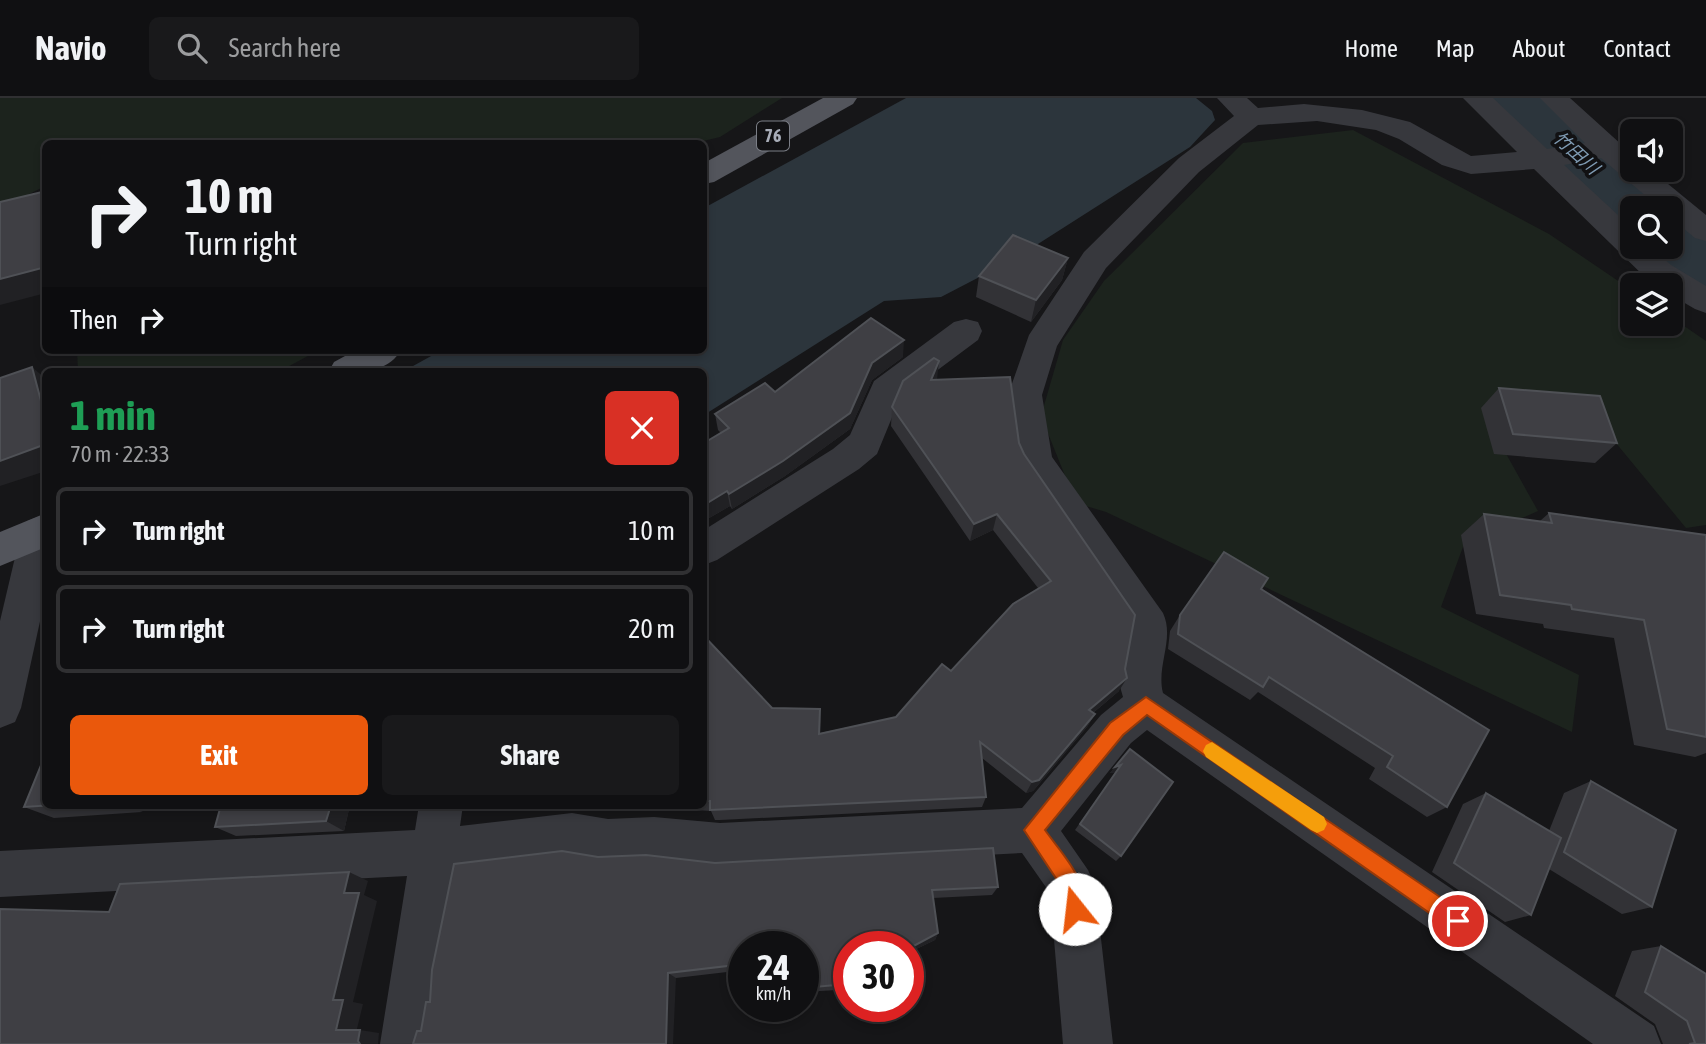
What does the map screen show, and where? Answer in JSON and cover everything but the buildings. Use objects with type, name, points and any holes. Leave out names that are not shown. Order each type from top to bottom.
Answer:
[{"type":"main road","name":"76","points":[[707,173],[843,98]]},
{"type":"main road","points":[[351,368],[377,354]]},
{"type":"main road","points":[[0,550],[42,530]]},
{"type":"street","points":[[1477,98],[1546,159],[1660,273],[1706,301]]},
{"type":"street","points":[[1554,98],[1604,149],[1706,231]]},
{"type":"street","points":[[1604,149],[1546,159],[1471,165],[1459,163],[1399,128],[1366,118],[1295,112],[1275,117],[1241,107],[1189,165],[1095,260],[1041,344],[1025,395],[1035,461],[1149,626],[1140,683],[1146,705],[1636,1044]]},
{"type":"street","points":[[707,547],[846,459],[864,444],[886,390],[966,331]]},
{"type":"street","points":[[0,708],[42,534]]},
{"type":"street","points":[[0,874],[435,852],[572,835],[608,841],[654,839],[720,846],[1033,830],[1116,729],[1146,705]]},
{"type":"street","points":[[405,1044],[441,809]]},
{"type":"street","points":[[1033,830],[1072,886],[1088,1044]]},
{"type":"shaded area","points":[[0,98],[782,98],[720,137],[707,140],[42,140],[42,188],[0,209]]},
{"type":"shaded area","points":[[906,98],[1196,98],[1212,111],[1215,120],[1190,147],[1016,258],[941,297],[884,301],[707,413],[707,368],[409,368],[435,354],[707,354],[707,206]]},
{"type":"shaded area","points":[[1353,130],[1549,234],[1620,282],[1620,336],[1683,336],[1683,325],[1706,341],[1706,525],[1686,528],[1578,397],[1485,416],[1538,511],[1464,544],[1441,607],[1579,675],[1572,732],[1106,512],[1076,503],[1041,416],[1063,340],[1104,281],[1243,143]]},
{"type":"shaded area","points":[[77,354],[312,354],[286,368],[78,368]]},
{"type":"waterway","name":"竹田川","points":[[1515,98],[1623,196]]},
{"type":"waterway","name":"竹田川","points":[[1683,248],[1706,266]]},
{"type":"slow traffic","points":[[1212,751],[1317,824]]},
{"type":"route","points":[[1075,909],[1072,886],[1033,830],[1116,729],[1146,705],[1458,921]]}]
